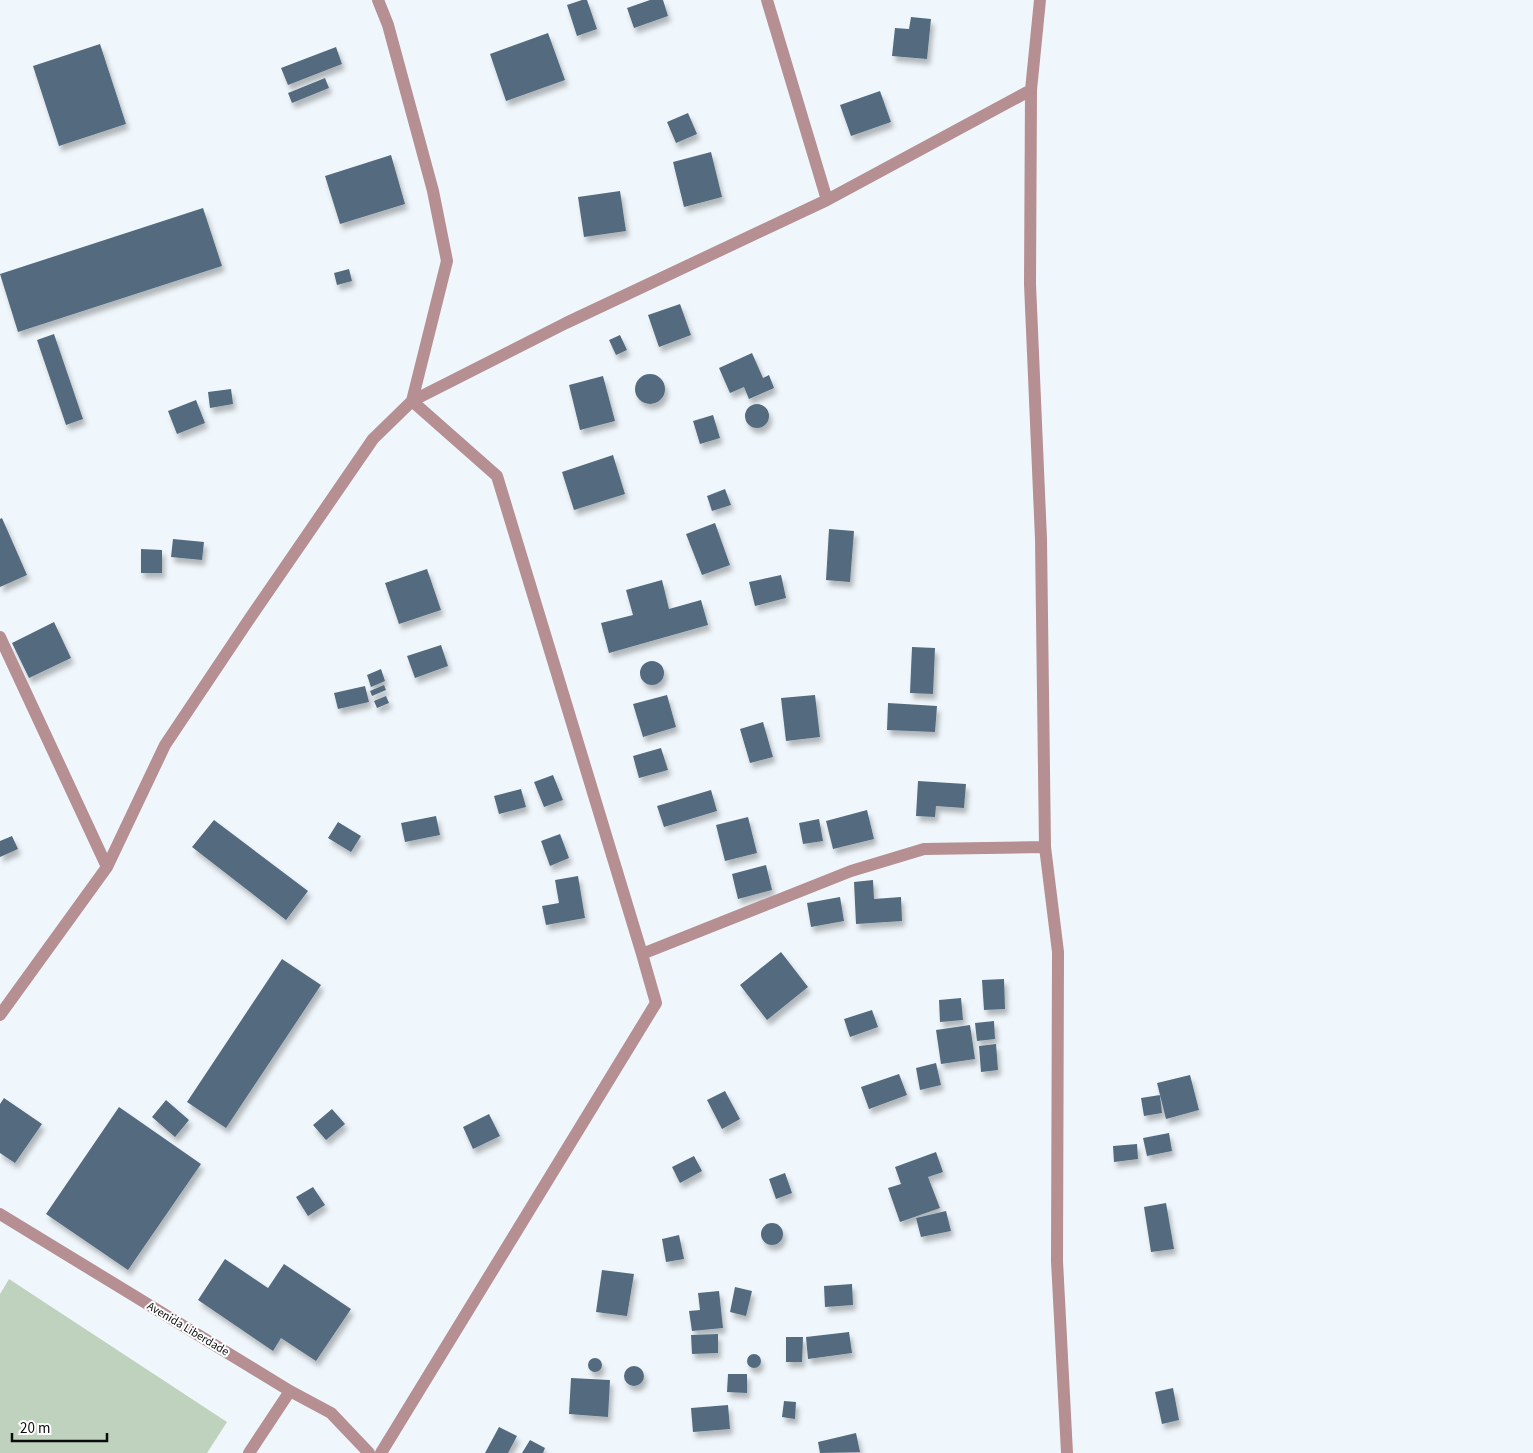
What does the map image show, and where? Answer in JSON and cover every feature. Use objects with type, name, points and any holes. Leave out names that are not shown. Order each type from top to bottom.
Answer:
[{"type":"street","points":[[378,0],[388,25],[433,191],[447,261],[412,401]]},
{"type":"street","points":[[767,0],[827,200]]},
{"type":"street","points":[[1040,0],[1031,90],[1030,284],[1041,539],[1045,847],[1058,952],[1057,1261],[1067,1453]]},
{"type":"street","points":[[0,1015],[107,866],[165,745],[373,439],[412,401],[566,323],[827,200],[1031,90]]},
{"type":"street","points":[[380,1453],[656,1004],[497,476],[412,401]]},
{"type":"street","points":[[0,637],[107,866]]},
{"type":"street","points":[[642,954],[851,871],[924,849],[1045,847]]},
{"type":"street","name":"Avenida Liberdade","points":[[0,1214],[290,1391],[331,1413],[369,1453]]},
{"type":"street","points":[[249,1453],[290,1391]]},
{"type":"green space","points":[[9,1279],[227,1422],[207,1453],[0,1453],[0,1294]]},
{"type":"building","points":[[587,0],[597,29],[577,36],[567,5]]},
{"type":"building","points":[[650,0],[663,0],[668,16],[634,28],[627,8]]},
{"type":"building","points":[[911,17],[931,19],[927,59],[892,56],[895,28],[909,29]]},
{"type":"building","points":[[548,33],[565,80],[506,101],[490,54]]},
{"type":"building","points":[[100,44],[126,124],[59,146],[33,66]]},
{"type":"building","points":[[336,47],[342,64],[288,85],[281,68]]},
{"type":"building","points":[[325,78],[329,88],[292,103],[288,93]]},
{"type":"building","points":[[880,91],[891,122],[851,136],[840,105]]},
{"type":"building","points":[[688,113],[697,134],[676,143],[667,122]]},
{"type":"building","points":[[711,152],[722,197],[684,207],[673,162]]},
{"type":"building","points":[[391,155],[405,204],[340,224],[325,176]]},
{"type":"building","points":[[620,191],[626,231],[584,237],[578,197]]},
{"type":"building","points":[[203,208],[222,266],[18,332],[0,274]]},
{"type":"building","points":[[349,269],[352,281],[337,285],[334,273]]},
{"type":"building","points":[[680,304],[691,335],[659,347],[648,315]]},
{"type":"building","points":[[54,334],[83,419],[66,425],[37,340]]},
{"type":"building","points":[[620,335],[627,350],[616,355],[609,340]]},
{"type":"building","points":[[752,353],[763,378],[769,375],[774,388],[749,399],[744,387],[730,393],[719,368]]},
{"type":"building","points":[[650,374],[661,378],[665,389],[661,400],[650,404],[639,400],[635,389],[639,378]]},
{"type":"building","points":[[603,376],[615,421],[580,430],[569,385]]},
{"type":"building","points":[[231,389],[233,404],[210,408],[208,392]]},
{"type":"building","points":[[196,400],[205,423],[177,434],[168,411]]},
{"type":"building","points":[[757,404],[766,407],[769,416],[766,425],[757,428],[748,425],[745,416],[748,407]]},
{"type":"building","points":[[713,415],[720,438],[700,444],[693,421]]},
{"type":"building","points":[[613,455],[625,494],[574,510],[562,472]]},
{"type":"building","points":[[725,489],[731,505],[712,511],[707,496]]},
{"type":"building","points":[[2,518],[27,575],[0,587],[0,519]]},
{"type":"building","points":[[715,523],[730,565],[702,575],[686,534]]},
{"type":"building","points":[[829,529],[854,531],[850,582],[826,580]]},
{"type":"building","points":[[173,539],[204,542],[202,560],[171,557]]},
{"type":"building","points":[[141,549],[162,550],[162,573],[141,573]]},
{"type":"building","points":[[427,569],[441,610],[399,624],[385,583]]},
{"type":"building","points":[[781,575],[786,598],[755,606],[749,582]]},
{"type":"building","points":[[662,580],[669,609],[701,600],[708,625],[609,653],[601,623],[633,615],[626,590]]},
{"type":"building","points":[[54,622],[71,658],[29,678],[12,643]]},
{"type":"building","points":[[441,645],[448,666],[415,678],[407,656]]},
{"type":"building","points":[[912,647],[935,648],[933,694],[910,693]]},
{"type":"building","points":[[652,661],[660,665],[664,673],[660,681],[652,685],[644,681],[640,673],[644,665]]},
{"type":"building","points":[[381,669],[385,681],[371,687],[367,675]]},
{"type":"building","points":[[384,685],[386,690],[372,696],[370,691]]},
{"type":"building","points":[[365,686],[369,702],[338,709],[334,693]]},
{"type":"building","points":[[667,695],[676,727],[643,737],[633,704]]},
{"type":"building","points":[[815,695],[820,737],[786,741],[781,698]]},
{"type":"building","points":[[386,696],[389,703],[377,708],[374,701]]},
{"type":"building","points":[[888,703],[937,706],[935,732],[887,730]]},
{"type":"building","points":[[763,722],[773,757],[750,763],[740,729]]},
{"type":"building","points":[[661,748],[668,770],[639,778],[633,756]]},
{"type":"building","points":[[553,775],[563,800],[544,807],[534,782]]},
{"type":"building","points":[[918,781],[966,784],[964,808],[936,806],[935,817],[916,816]]},
{"type":"building","points":[[521,789],[526,807],[499,814],[494,796]]},
{"type":"building","points":[[711,790],[717,811],[664,827],[657,806]]},
{"type":"building","points":[[867,810],[874,839],[833,849],[826,821]]},
{"type":"building","points":[[436,816],[440,835],[405,842],[401,823]]},
{"type":"building","points":[[748,817],[757,853],[725,861],[716,825]]},
{"type":"building","points":[[819,819],[823,841],[803,844],[799,823]]},
{"type":"building","points":[[214,820],[308,891],[286,920],[192,847]]},
{"type":"building","points":[[338,822],[361,836],[351,852],[328,838]]},
{"type":"building","points":[[560,834],[569,858],[550,866],[541,841]]},
{"type":"building","points":[[12,836],[18,849],[0,857],[0,841]]},
{"type":"building","points":[[766,865],[772,890],[738,899],[732,874]]},
{"type":"building","points":[[578,876],[585,918],[546,925],[542,906],[559,903],[555,880]]},
{"type":"building","points":[[873,880],[874,899],[901,897],[902,921],[856,924],[854,882]]},
{"type":"building","points":[[840,897],[844,921],[811,927],[807,903]]},
{"type":"building","points":[[781,952],[808,987],[767,1020],[740,985]]},
{"type":"building","points":[[282,959],[321,985],[226,1128],[187,1102]]},
{"type":"building","points":[[1004,979],[1005,1009],[984,1010],[982,980]]},
{"type":"building","points":[[961,998],[963,1020],[940,1022],[939,1000]]},
{"type":"building","points":[[872,1010],[878,1027],[850,1037],[844,1019]]},
{"type":"building","points":[[994,1021],[995,1039],[977,1041],[975,1023]]},
{"type":"building","points":[[970,1025],[975,1059],[941,1064],[936,1030]]},
{"type":"building","points":[[996,1044],[998,1070],[981,1072],[979,1046]]},
{"type":"building","points":[[936,1063],[941,1085],[920,1090],[916,1068]]},
{"type":"building","points":[[899,1074],[907,1095],[869,1109],[861,1087]]},
{"type":"building","points":[[1190,1075],[1199,1110],[1166,1119],[1157,1083]]},
{"type":"building","points":[[725,1091],[740,1119],[722,1129],[707,1100]]},
{"type":"building","points":[[1160,1095],[1162,1113],[1144,1116],[1141,1098]]},
{"type":"building","points":[[4,1098],[42,1124],[15,1163],[0,1153],[0,1104]]},
{"type":"building","points":[[166,1100],[189,1120],[175,1137],[152,1117]]},
{"type":"building","points":[[119,1107],[201,1164],[128,1270],[46,1214]]},
{"type":"building","points":[[332,1109],[345,1124],[326,1140],[313,1125]]},
{"type":"building","points":[[489,1114],[500,1136],[473,1149],[463,1127]]},
{"type":"building","points":[[1169,1133],[1172,1151],[1147,1156],[1143,1138]]},
{"type":"building","points":[[1137,1144],[1138,1159],[1114,1162],[1113,1146]]},
{"type":"building","points":[[936,1152],[943,1172],[928,1177],[940,1208],[900,1222],[888,1188],[901,1184],[895,1167]]},
{"type":"building","points":[[694,1156],[702,1171],[680,1183],[672,1167]]},
{"type":"building","points":[[785,1173],[792,1193],[776,1199],[769,1179]]},
{"type":"building","points":[[313,1187],[325,1205],[308,1216],[296,1197]]},
{"type":"building","points":[[1166,1203],[1174,1249],[1151,1252],[1144,1207]]},
{"type":"building","points":[[946,1211],[951,1231],[921,1237],[916,1218]]},
{"type":"building","points":[[772,1223],[780,1226],[783,1234],[780,1242],[772,1245],[764,1242],[761,1234],[764,1226]]},
{"type":"building","points":[[679,1235],[684,1259],[666,1262],[662,1239]]},
{"type":"building","points":[[225,1259],[268,1288],[284,1264],[351,1309],[316,1361],[281,1338],[273,1351],[198,1300]]},
{"type":"building","points":[[602,1270],[634,1274],[627,1316],[596,1312]]},
{"type":"building","points":[[852,1284],[853,1305],[825,1307],[824,1286]]},
{"type":"building","points":[[735,1287],[752,1291],[746,1316],[730,1312]]},
{"type":"building","points":[[719,1291],[723,1328],[692,1331],[689,1311],[700,1310],[698,1293]]},
{"type":"building","points":[[849,1332],[852,1353],[808,1359],[806,1337]]},
{"type":"building","points":[[718,1334],[718,1353],[692,1354],[691,1335]]},
{"type":"building","points":[[786,1337],[803,1337],[802,1362],[786,1362]]},
{"type":"building","points":[[754,1354],[759,1356],[761,1361],[759,1366],[754,1368],[749,1366],[747,1361],[749,1356]]},
{"type":"building","points":[[592,1358],[598,1358],[602,1365],[598,1372],[592,1372],[588,1368],[588,1362]]},
{"type":"building","points":[[634,1366],[641,1369],[644,1376],[641,1383],[634,1386],[627,1383],[624,1376],[627,1369]]},
{"type":"building","points":[[728,1374],[747,1374],[747,1393],[727,1392]]},
{"type":"building","points":[[571,1378],[610,1380],[608,1417],[569,1414]]},
{"type":"building","points":[[1173,1388],[1179,1420],[1162,1424],[1155,1392]]},
{"type":"building","points":[[784,1401],[796,1402],[795,1419],[782,1417]]},
{"type":"building","points":[[728,1405],[730,1429],[693,1432],[691,1408]]},
{"type":"building","points":[[499,1427],[517,1436],[508,1453],[485,1453]]},
{"type":"building","points":[[856,1433],[860,1452],[820,1453],[818,1442]]},
{"type":"building","points":[[530,1440],[545,1448],[543,1453],[522,1453]]}]
